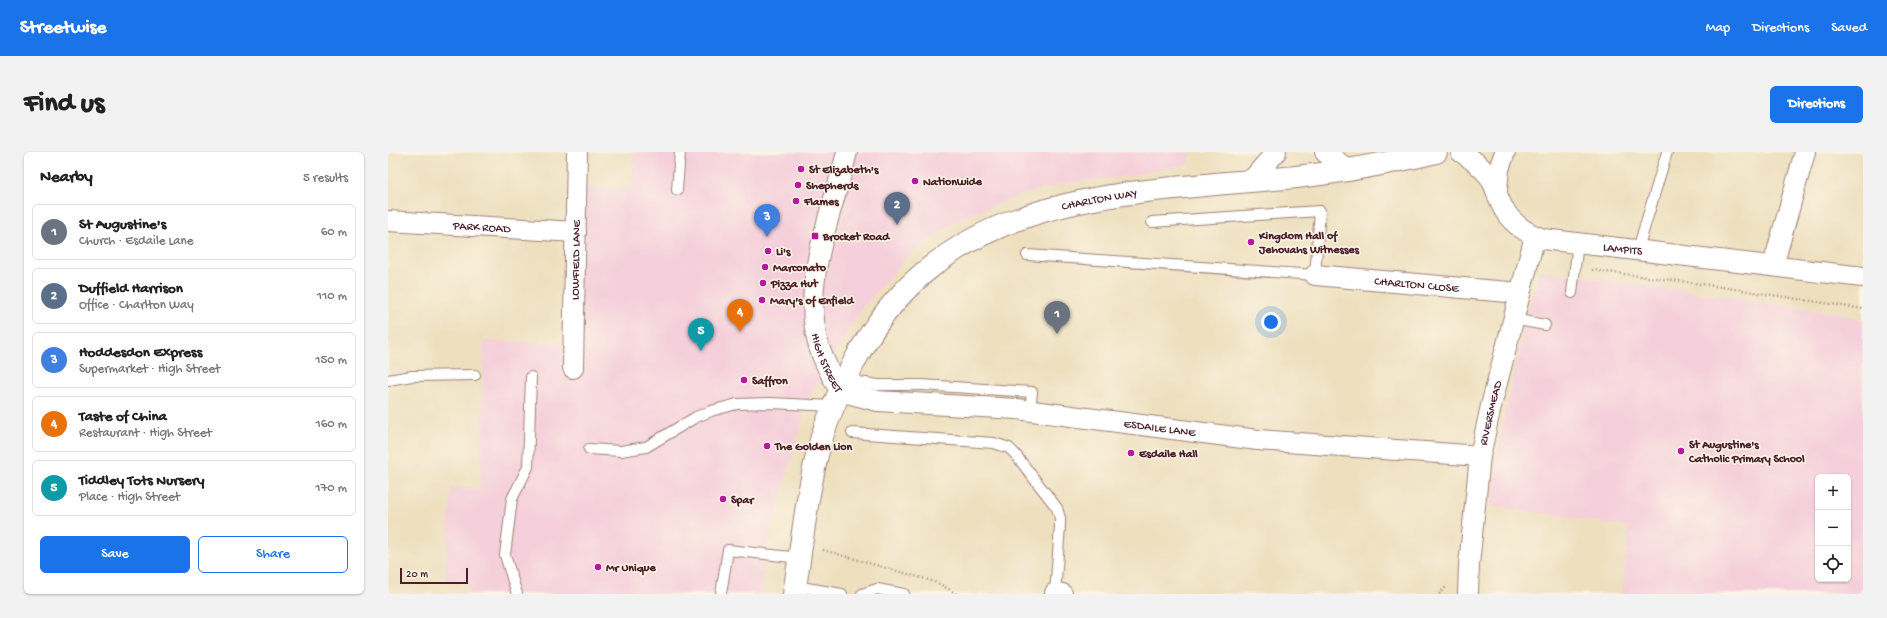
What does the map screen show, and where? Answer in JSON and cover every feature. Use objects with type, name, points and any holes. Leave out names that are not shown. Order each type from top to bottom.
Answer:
[{"type":"main road","name":"CHARLTON WAY","points":[[840,392],[859,354],[892,304],[910,284],[931,266],[970,239],[1031,214],[1086,201],[1146,192],[1348,170],[1436,152]]},
{"type":"main road","name":"HIGH STREET","points":[[795,590],[813,474],[821,440],[840,392]]},
{"type":"street","name":"LOWFIELD LANE","points":[[573,368],[577,152]]},
{"type":"street","name":"HIGH STREET","points":[[840,392],[826,366],[819,347],[815,329],[814,292],[815,275],[825,226],[848,152]]},
{"type":"street","points":[[1251,181],[1276,152]]},
{"type":"street","points":[[1325,152],[1348,170]]},
{"type":"street","name":"LAMPITS","points":[[1461,152],[1479,165],[1489,177],[1497,190],[1506,214],[1517,226],[1543,239],[1638,249],[1863,277]]},
{"type":"street","name":"LAMPITS","points":[[1497,190],[1500,169],[1505,152]]},
{"type":"street","points":[[1774,266],[1805,152]]},
{"type":"street","name":"PARK ROAD","points":[[388,221],[576,232]]},
{"type":"street","name":"RIVERSMEAD","points":[[1468,594],[1480,456],[1519,293],[1535,236]]},
{"type":"street","name":"CHARLTON CLOSE","points":[[1315,275],[1519,293]]},
{"type":"street","name":"ESDAILE LANE","points":[[840,392],[878,402],[1030,410],[1258,440],[1480,456]]},
{"type":"lane","points":[[677,190],[680,152]]},
{"type":"lane","points":[[1638,249],[1667,152]]},
{"type":"lane","points":[[1027,254],[1315,275],[1320,211],[1152,222]]},
{"type":"lane","points":[[1572,294],[1578,242]]},
{"type":"lane","points":[[1513,319],[1545,325]]},
{"type":"lane","points":[[388,380],[412,376],[475,375]]},
{"type":"lane","points":[[517,594],[506,555],[512,499],[528,467],[530,377]]},
{"type":"lane","points":[[589,449],[622,451],[646,447],[696,417],[737,404],[770,403],[840,392]]},
{"type":"lane","points":[[852,433],[994,443],[1009,448],[1053,500],[1060,518],[1057,594]]},
{"type":"lane","points":[[721,594],[728,550],[801,551]]},
{"type":"lane","points":[[862,594],[877,589],[904,594]]},
{"type":"lane","points":[[795,590],[842,594]]},
{"type":"path","points":[[1575,268],[1702,284],[1863,309]]},
{"type":"path","points":[[801,551],[929,580],[940,584],[957,594]]},
{"type":"shaded area","points":[[633,152],[1191,152],[1189,164],[1120,177],[1069,182],[1021,195],[954,221],[905,259],[865,304],[842,340],[809,398],[768,540],[760,594],[469,594],[468,583],[445,582],[451,488],[480,488],[484,341],[567,343],[585,187],[632,188]]},
{"type":"shaded area","name":"St Augustine's Catholic Primary School","points":[[1539,270],[1840,314],[1863,320],[1863,594],[1622,594],[1629,527],[1490,505],[1502,426],[1528,309]]},
{"type":"place","name":"St Elizabeth's","points":[[801,169]]},
{"type":"place","name":"Nationwide","points":[[915,181]]},
{"type":"place","name":"Shepherds","points":[[798,185]]},
{"type":"place","name":"Flames","points":[[796,201]]},
{"type":"place","name":"Duffield Harrison","points":[[897,225]]},
{"type":"place","name":"Brocket Road","points":[[815,236]]},
{"type":"place","name":"Hoddesdon Express","points":[[767,237]]},
{"type":"place","name":"Kingdom Hall of Jehovahs Witnesses","points":[[1251,242]]},
{"type":"place","name":"Li's","points":[[768,251]]},
{"type":"place","name":"Marconato","points":[[765,267]]},
{"type":"place","name":"Pizza Hut","points":[[763,283]]},
{"type":"place","name":"Mary's of Enfield","points":[[762,300]]},
{"type":"place","name":"Taste of China","points":[[740,332]]},
{"type":"place","name":"St Augustine's","points":[[1057,334]]},
{"type":"place","name":"Tiddley Tots Nursery","points":[[701,351]]},
{"type":"place","name":"Saffron","points":[[744,380]]},
{"type":"place","name":"The Golden Lion","points":[[767,446]]},
{"type":"place","name":"St Augustine's Catholic Primary School","points":[[1681,451]]},
{"type":"place","name":"Esdaile Hall","points":[[1131,453]]},
{"type":"place","name":"Spar","points":[[723,499]]},
{"type":"place","name":"Mr Unique","points":[[598,567]]}]
